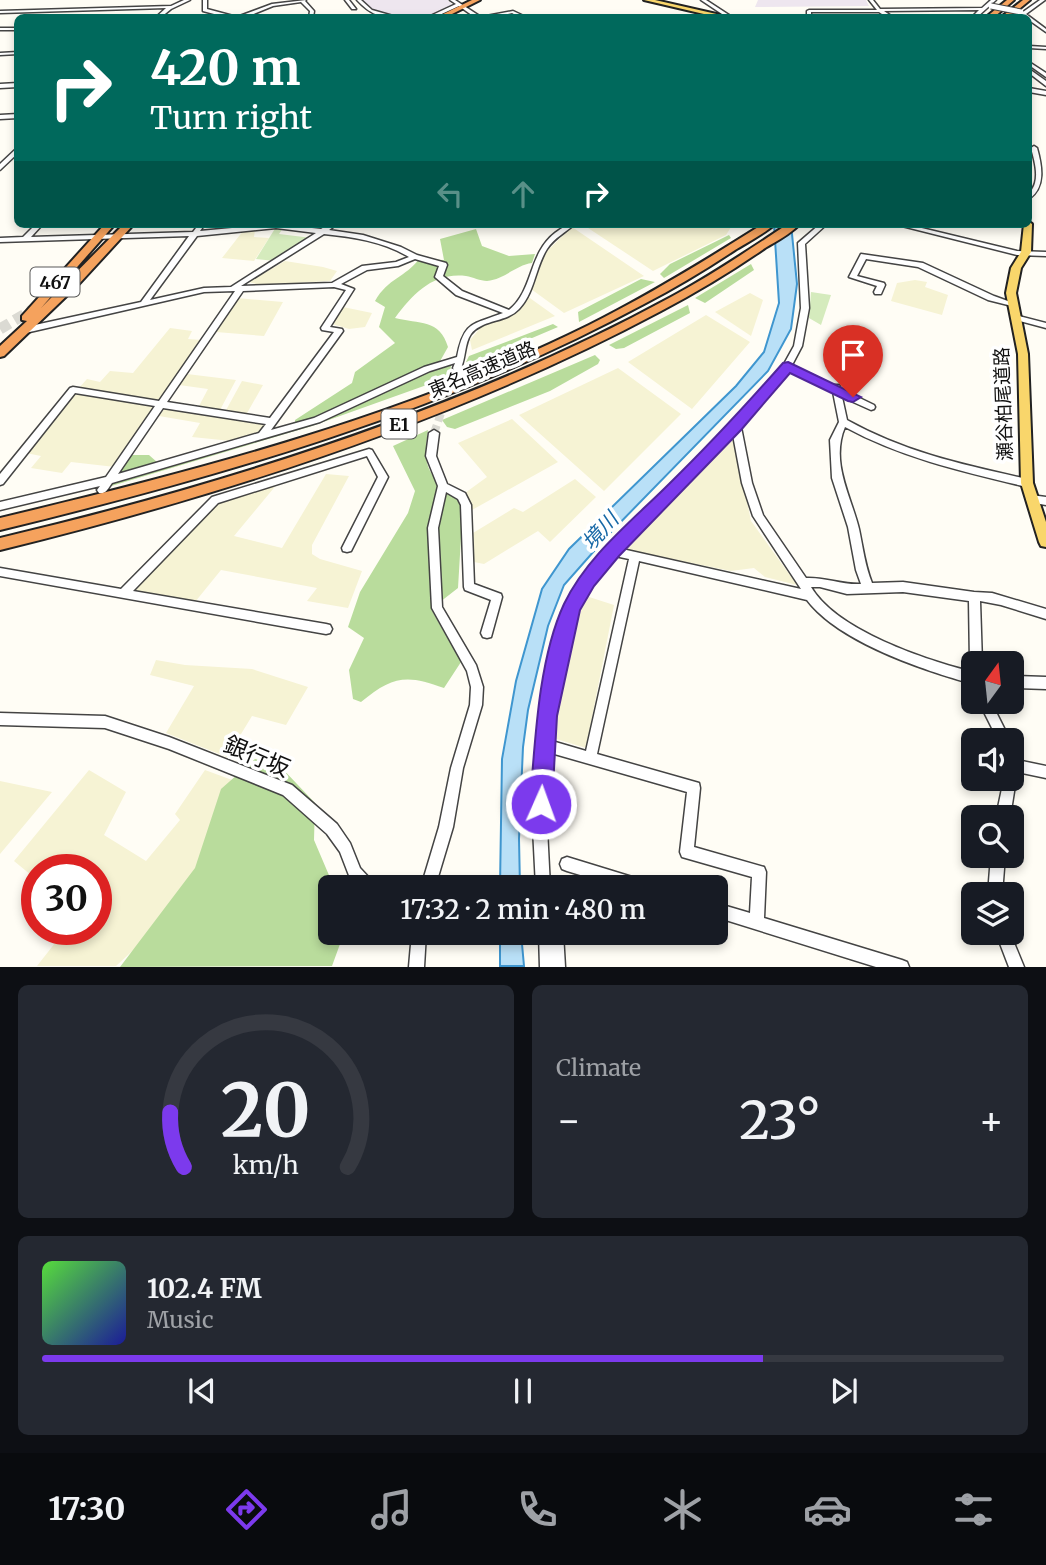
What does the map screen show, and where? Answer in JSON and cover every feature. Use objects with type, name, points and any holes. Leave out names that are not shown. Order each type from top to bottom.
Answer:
[{"type":"highway","points":[[447,14],[477,0]]},
{"type":"highway","points":[[451,14],[462,7],[484,0]]},
{"type":"highway","points":[[993,14],[1011,0]]},
{"type":"highway","points":[[1008,14],[1027,0]]},
{"type":"highway","name":"467","points":[[19,332],[56,281],[106,228]]},
{"type":"highway","name":"467","points":[[0,353],[19,332],[74,283],[125,228]]},
{"type":"highway","name":"東名高速道路","points":[[0,524],[117,496],[271,451],[469,381],[588,329],[662,292],[764,228]]},
{"type":"highway","name":"東名高速道路","points":[[0,544],[212,485],[342,444],[467,398],[630,324],[705,283],[789,228]]},
{"type":"highway","points":[[0,337],[19,332]]},
{"type":"main road","points":[[647,0],[699,14]]},
{"type":"main road","name":"瀬谷柏尾道路","points":[[1028,228],[1026,253],[1012,280],[1012,304],[1023,354],[1027,483],[1046,542]]},
{"type":"street","points":[[162,14],[186,0]]},
{"type":"street","points":[[205,0],[204,7],[209,13],[215,14]]},
{"type":"street","points":[[248,14],[272,5],[302,0],[312,14]]},
{"type":"street","points":[[347,0],[354,8]]},
{"type":"street","points":[[359,0],[370,11],[382,14]]},
{"type":"street","points":[[452,0],[474,14]]},
{"type":"street","points":[[703,0],[725,14]]},
{"type":"street","points":[[871,0],[886,14]]},
{"type":"street","points":[[977,14],[991,4],[1021,14],[1043,0]]},
{"type":"street","points":[[0,12],[171,7]]},
{"type":"street","points":[[440,14],[462,7]]},
{"type":"street","points":[[809,14],[809,11],[982,9]]},
{"type":"street","points":[[48,14],[51,10]]},
{"type":"street","points":[[1032,73],[1046,84]]},
{"type":"street","points":[[1032,195],[1043,177],[1034,148]]},
{"type":"street","points":[[0,169],[14,153]]},
{"type":"street","points":[[24,240],[36,228]]},
{"type":"street","points":[[143,304],[198,228]]},
{"type":"street","points":[[0,240],[194,234],[249,228]]},
{"type":"street","points":[[302,228],[385,243],[414,257],[443,265],[439,277],[452,289],[509,313]]},
{"type":"street","points":[[105,485],[236,289],[329,228]]},
{"type":"street","points":[[457,368],[465,338],[476,325],[516,308],[535,276],[545,247],[567,228]]},
{"type":"street","points":[[542,875],[540,828],[544,745],[549,702],[572,608],[587,580],[736,426],[788,366],[798,346],[805,308],[801,243],[819,228]]},
{"type":"street","points":[[914,228],[1026,253],[1046,254]]},
{"type":"street","points":[[940,234],[941,228]]},
{"type":"street","points":[[878,292],[881,285],[853,277],[864,256],[920,265],[991,298],[1012,304]]},
{"type":"street","points":[[334,285],[365,268],[398,264],[414,257]]},
{"type":"street","points":[[19,332],[204,290],[334,285],[350,289],[325,328],[339,331],[262,436]]},
{"type":"street","points":[[1015,317],[1046,326]]},
{"type":"street","points":[[0,506],[105,485],[317,420],[427,369],[461,358]]},
{"type":"street","points":[[788,366],[836,387],[871,407]]},
{"type":"street","points":[[836,387],[843,422],[835,440],[837,478],[853,527],[861,570],[869,589]]},
{"type":"street","points":[[0,481],[73,390],[272,422]]},
{"type":"street","points":[[843,422],[889,448],[919,458],[951,468],[1027,483]]},
{"type":"street","points":[[736,426],[747,482],[758,516],[803,583],[807,595]]},
{"type":"street","points":[[432,875],[446,828],[457,768],[477,697],[472,669],[437,608],[433,528],[443,486],[431,456],[434,433]]},
{"type":"street","points":[[123,594],[215,500],[369,452],[383,477],[346,548]]},
{"type":"street","points":[[443,486],[462,496],[466,505],[469,587],[497,597],[487,633]]},
{"type":"street","points":[[1031,499],[1046,502]]},
{"type":"street","points":[[613,551],[807,595],[851,630],[903,654],[961,674]]},
{"type":"street","points":[[590,759],[635,556]]},
{"type":"street","points":[[0,572],[326,629]]},
{"type":"street","points":[[803,583],[820,582],[846,589],[903,587],[974,597],[984,595],[1028,611],[1046,614]]},
{"type":"street","points":[[974,597],[976,651]]},
{"type":"street","points":[[1024,682],[1046,683]]},
{"type":"street","name":"銀行坂","points":[[0,719],[104,722],[169,743],[286,790],[332,829],[345,848],[357,875]]},
{"type":"street","points":[[544,745],[694,788],[687,852],[759,872],[757,922]]},
{"type":"street","points":[[1024,770],[1046,772]]},
{"type":"street","points":[[566,864],[602,875]]},
{"type":"street","points":[[728,914],[902,967]]},
{"type":"street","points":[[416,967],[418,945]]},
{"type":"street","points":[[547,945],[548,967]]},
{"type":"street","points":[[557,945],[558,967]]},
{"type":"street","points":[[1008,945],[1017,967]]},
{"type":"shaded area","points":[[360,0],[448,0],[453,6],[433,14],[386,14],[372,11]]},
{"type":"shaded area","points":[[758,0],[866,0],[869,6],[755,7]]},
{"type":"shaded area","points":[[573,228],[644,276],[564,313],[531,289],[546,252]]},
{"type":"shaded area","points":[[588,228],[730,228],[726,235],[653,271]]},
{"type":"shaded area","points":[[255,230],[254,237],[269,238],[254,261],[222,258],[243,231]]},
{"type":"shaded area","points":[[285,261],[337,271],[330,281],[260,285],[249,282]]},
{"type":"shaded area","points":[[915,280],[927,282],[925,287],[948,295],[942,315],[891,301],[897,283]]},
{"type":"shaded area","points":[[750,293],[763,300],[751,336],[715,312]]},
{"type":"shaded area","points":[[527,296],[555,316],[472,350],[470,340],[483,325],[516,312]]},
{"type":"shaded area","points":[[237,298],[283,302],[264,336],[216,332]]},
{"type":"shaded area","points":[[343,307],[372,313],[365,327],[349,329],[332,324]]},
{"type":"shaded area","points":[[706,315],[750,342],[692,409],[628,362]]},
{"type":"shaded area","points":[[170,328],[192,331],[188,339],[202,340],[160,401],[78,389],[87,379],[100,382],[110,371],[133,373]]},
{"type":"shaded area","points":[[618,368],[681,414],[604,491],[519,415]]},
{"type":"shaded area","points":[[187,374],[236,380],[220,410],[199,406],[208,389],[179,385]]},
{"type":"shaded area","points":[[242,381],[263,385],[246,415],[225,412]]},
{"type":"shaded area","points":[[74,394],[155,406],[115,467],[71,462],[62,473],[31,468],[41,456],[26,453]]},
{"type":"shaded area","points":[[165,408],[268,424],[262,434],[231,441],[192,437],[200,423],[159,416]]},
{"type":"shaded area","points":[[512,419],[558,462],[472,510],[465,493],[487,477],[458,443]]},
{"type":"shaded area","points":[[734,437],[751,521],[797,585],[765,577],[754,568],[731,571],[621,549]]},
{"type":"shaded area","points":[[326,474],[349,476],[312,545],[312,554],[320,559],[362,571],[348,608],[307,601],[317,588],[221,570],[195,602],[131,595],[204,512],[222,502],[278,483],[234,536],[282,548]]},
{"type":"shaded area","points":[[575,479],[596,497],[550,542],[538,531],[484,564],[474,562],[473,533],[514,508],[523,512]]},
{"type":"shaded area","points":[[586,596],[614,605],[586,748],[553,738],[558,682],[573,623]]},
{"type":"shaded area","points":[[156,660],[185,665],[252,669],[308,687],[286,725],[252,716],[227,757],[166,733],[194,686],[150,675]]},
{"type":"shaded area","points":[[89,770],[126,792],[104,835],[146,861],[180,820],[175,814],[205,770],[243,784],[179,908],[116,966],[37,966],[53,945],[112,945],[112,854],[21,854],[21,867],[14,861]]},
{"type":"shaded area","points":[[0,781],[52,792],[0,854]]},
{"type":"green space","points":[[275,228],[283,228],[279,234],[312,238],[275,261],[256,259]]},
{"type":"green space","points":[[476,229],[482,246],[509,256],[535,254],[532,263],[487,281],[454,276],[434,281],[417,293],[395,318],[428,324],[440,332],[448,347],[439,363],[451,366],[449,377],[312,426],[108,487],[129,455],[149,455],[158,463],[317,420],[295,423],[295,420],[352,383],[355,372],[395,343],[379,327],[385,307],[375,301],[380,293],[419,259],[444,260],[440,239]]},
{"type":"green space","points":[[729,235],[731,238],[664,278],[660,274],[670,264]]},
{"type":"green space","points":[[751,264],[754,270],[705,303],[695,298]]},
{"type":"green space","points":[[641,279],[655,282],[579,322],[578,312]]},
{"type":"green space","points":[[811,292],[831,295],[821,325],[809,318]]},
{"type":"green space","points":[[688,305],[690,313],[624,348],[616,349],[609,345]]},
{"type":"green space","points":[[553,324],[558,327],[469,365],[466,362],[469,356]]},
{"type":"green space","points":[[595,355],[600,360],[598,364],[550,391],[455,429],[447,427],[442,420]]},
{"type":"green space","points":[[428,430],[428,467],[437,480],[463,504],[458,588],[431,609],[461,662],[444,688],[410,679],[400,680],[382,687],[361,702],[353,699],[349,670],[364,638],[348,627],[360,592],[408,513],[415,491],[393,446]]},
{"type":"green space","points":[[255,759],[278,764],[315,803],[314,840],[329,875],[318,875],[318,945],[340,945],[332,966],[120,967],[195,868],[221,789]]},
{"type":"water","name":"境川","points":[[774,228],[791,228],[797,284],[791,329],[768,371],[610,533],[564,585],[548,626],[528,710],[523,747],[520,875],[500,875],[502,759],[516,681],[542,589],[569,549],[736,386],[764,352],[779,303]]},
{"type":"water","points":[[500,945],[522,945],[524,966],[500,966]]},
{"type":"tunnel","points":[[0,329],[32,310],[79,270]]},
{"type":"tunnel","points":[[434,433],[457,368]]},
{"type":"route","points":[[541,804],[547,716],[564,630],[587,580],[736,426],[788,366],[853,397]]}]
